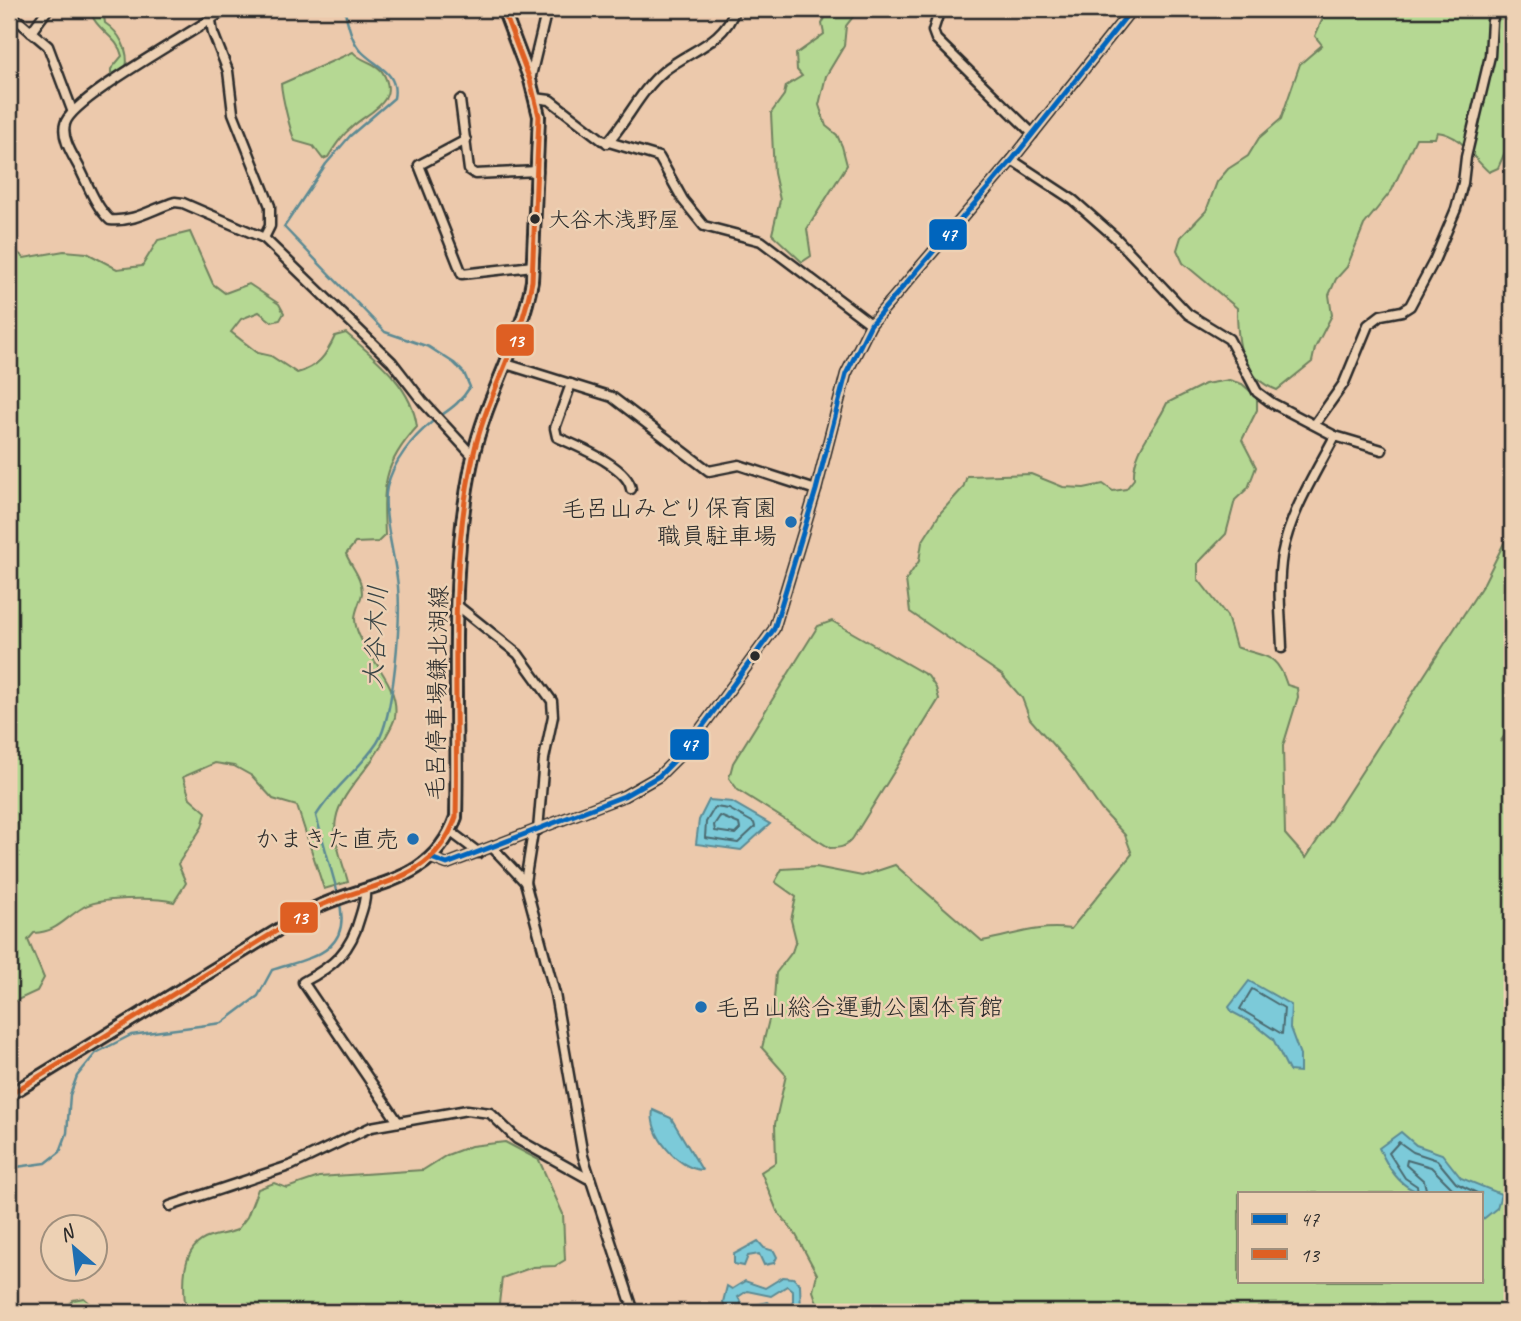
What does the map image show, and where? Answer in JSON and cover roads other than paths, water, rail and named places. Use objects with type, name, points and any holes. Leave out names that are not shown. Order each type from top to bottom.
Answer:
[{"type":"main road","name":"毛呂停車場鎌北湖線","points":[[9,1095],[292,920],[340,897],[408,876],[431,858],[451,832],[456,817],[461,527],[473,456],[487,408],[527,308],[533,266],[540,138],[530,80],[503,9]]},
{"type":"street","points":[[31,32],[48,9]]},
{"type":"street","points":[[209,9],[210,21],[226,62],[233,113],[270,205],[270,226],[264,238]]},
{"type":"street","points":[[226,9],[72,110],[65,124],[64,137],[101,211],[110,220],[133,220],[165,205],[183,203],[264,238],[392,362],[434,414],[473,456]]},
{"type":"street","points":[[530,80],[547,9]]},
{"type":"street","points":[[607,143],[627,121],[638,99],[654,80],[724,32],[736,9]]},
{"type":"street","points":[[940,9],[933,31],[936,39],[1034,134]]},
{"type":"street","points":[[431,858],[447,864],[641,788],[686,749],[774,629],[816,490],[846,374],[871,324],[1034,134],[1132,9]]},
{"type":"street","points":[[1315,424],[1344,383],[1368,325],[1381,315],[1402,311],[1410,306],[1434,261],[1456,209],[1463,183],[1465,156],[1490,56],[1492,21],[1496,9]]},
{"type":"street","points":[[9,13],[52,54],[72,110]]},
{"type":"street","points":[[535,98],[550,100],[607,143],[647,151],[659,157],[683,200],[705,226],[761,241],[871,324]]},
{"type":"street","points":[[460,100],[469,170],[475,174],[538,171]]},
{"type":"street","points":[[466,140],[419,165],[462,274],[533,266]]},
{"type":"street","points":[[1012,160],[1073,200],[1115,237],[1181,307],[1229,339],[1258,392],[1272,403],[1335,436],[1382,450]]},
{"type":"street","points":[[506,364],[622,402],[655,432],[709,471],[738,465],[816,490]]},
{"type":"street","points":[[571,384],[555,428],[557,437],[599,457],[627,478],[631,489]]},
{"type":"street","points":[[1282,648],[1280,579],[1283,553],[1297,510],[1335,436]]},
{"type":"street","points":[[458,606],[518,654],[552,701],[553,716],[544,759],[536,831],[525,881],[555,994],[587,1178],[634,1312]]},
{"type":"street","points":[[451,832],[479,853]]},
{"type":"street","points":[[493,848],[525,881]]},
{"type":"street","points":[[365,890],[359,922],[349,947],[335,963],[303,982],[398,1122]]},
{"type":"street","points":[[170,1206],[292,1165],[371,1127],[467,1110],[490,1113],[517,1139],[587,1178]]},
{"type":"water","points":[[709,800],[732,802],[770,824],[741,850],[696,844],[699,820]]},
{"type":"water","points":[[1249,981],[1291,1005],[1290,1028],[1300,1055],[1300,1072],[1289,1071],[1273,1039],[1253,1023],[1232,1012],[1229,1007]]},
{"type":"water","points":[[653,1110],[671,1118],[702,1170],[684,1164],[667,1149],[655,1129]]},
{"type":"water","points":[[1401,1132],[1416,1145],[1442,1154],[1461,1178],[1501,1194],[1497,1208],[1482,1220],[1482,1192],[1419,1192],[1408,1187],[1398,1179],[1379,1148]]},
{"type":"water","points":[[758,1241],[764,1248],[774,1251],[777,1257],[774,1263],[764,1265],[759,1254],[748,1256],[744,1266],[734,1264],[734,1254]]},
{"type":"water","points":[[783,1277],[793,1278],[800,1284],[801,1312],[793,1312],[793,1291],[787,1286],[771,1296],[747,1291],[738,1297],[744,1308],[767,1302],[784,1312],[727,1312],[723,1302],[727,1286],[732,1289],[745,1281],[765,1288]]},
{"type":"waterway","name":"大谷木川","points":[[338,894],[316,816],[377,743],[388,712],[395,667],[399,602],[386,509],[387,487],[394,469],[411,443],[425,428],[457,403],[470,387],[464,373],[454,363],[429,347],[385,332],[284,227],[326,164],[350,136],[394,98],[395,89],[390,76],[358,47],[344,9]]},
{"type":"waterway","name":"大谷木川","points":[[9,1168],[46,1163],[60,1152],[67,1133],[70,1095],[77,1076],[96,1053],[131,1035],[222,1023],[258,996],[272,970],[313,957],[334,942],[340,932],[342,918],[339,900]]},
{"type":"place","name":"大谷木浅野屋","points":[[535,219]]},
{"type":"place","name":"毛呂山みどり保育園 職員駐車場","points":[[791,522]]},
{"type":"place","name":"かまきた直売","points":[[413,839]]},
{"type":"place","name":"毛呂山総合運動公園体育館","points":[[701,1007]]}]
